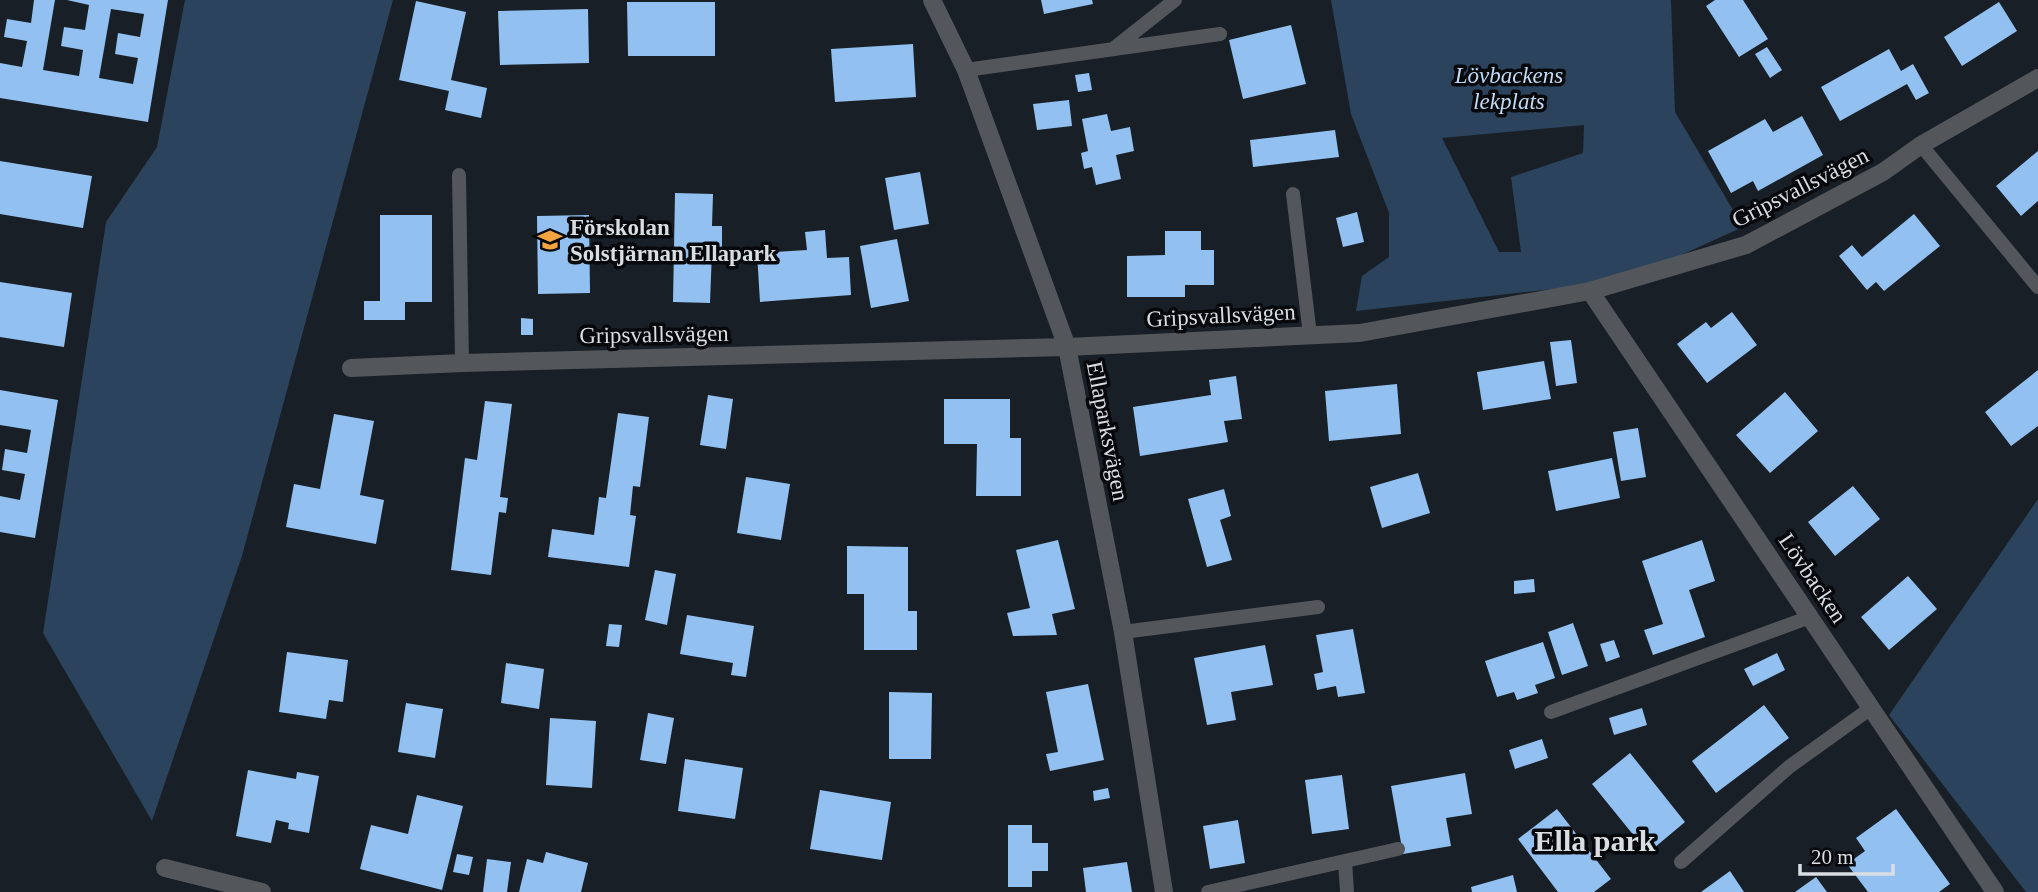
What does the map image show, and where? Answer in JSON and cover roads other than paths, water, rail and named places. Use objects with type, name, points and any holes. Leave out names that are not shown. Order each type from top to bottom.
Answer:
[{"type":"street","name":"Ellaparksvägen","points":[[932,0],[966,70],[1067,347],[1123,632],[1164,892]]},
{"type":"street","name":"Gripsvallsvägen","points":[[351,368],[1067,347],[1360,333],[1590,291],[1746,245],[1883,172],[1921,145],[2038,78]]},
{"type":"street","name":"Lövbacken","points":[[1590,291],[1995,892]]},
{"type":"street","points":[[165,868],[262,892]]},
{"type":"lane","points":[[1112,50],[1175,0]]},
{"type":"lane","points":[[966,70],[1220,34]]},
{"type":"lane","points":[[1921,145],[2038,287]]},
{"type":"lane","points":[[459,175],[462,363]]},
{"type":"lane","points":[[1293,194],[1310,335]]},
{"type":"lane","points":[[1123,632],[1318,607]]},
{"type":"lane","points":[[1551,712],[1810,617]]},
{"type":"lane","points":[[1681,862],[1789,768],[1871,708]]},
{"type":"lane","points":[[1208,892],[1398,849]]},
{"type":"lane","points":[[1345,861],[1350,890]]},
{"type":"place","name":"Förskolan Solstjärnan Ellapark","points":[[550,240]]},
{"type":"district","name":"Ella park","points":[[1595,841]]},
{"type":"park label","name":"Lövbackens lekplats","points":[[1509,88]]}]
